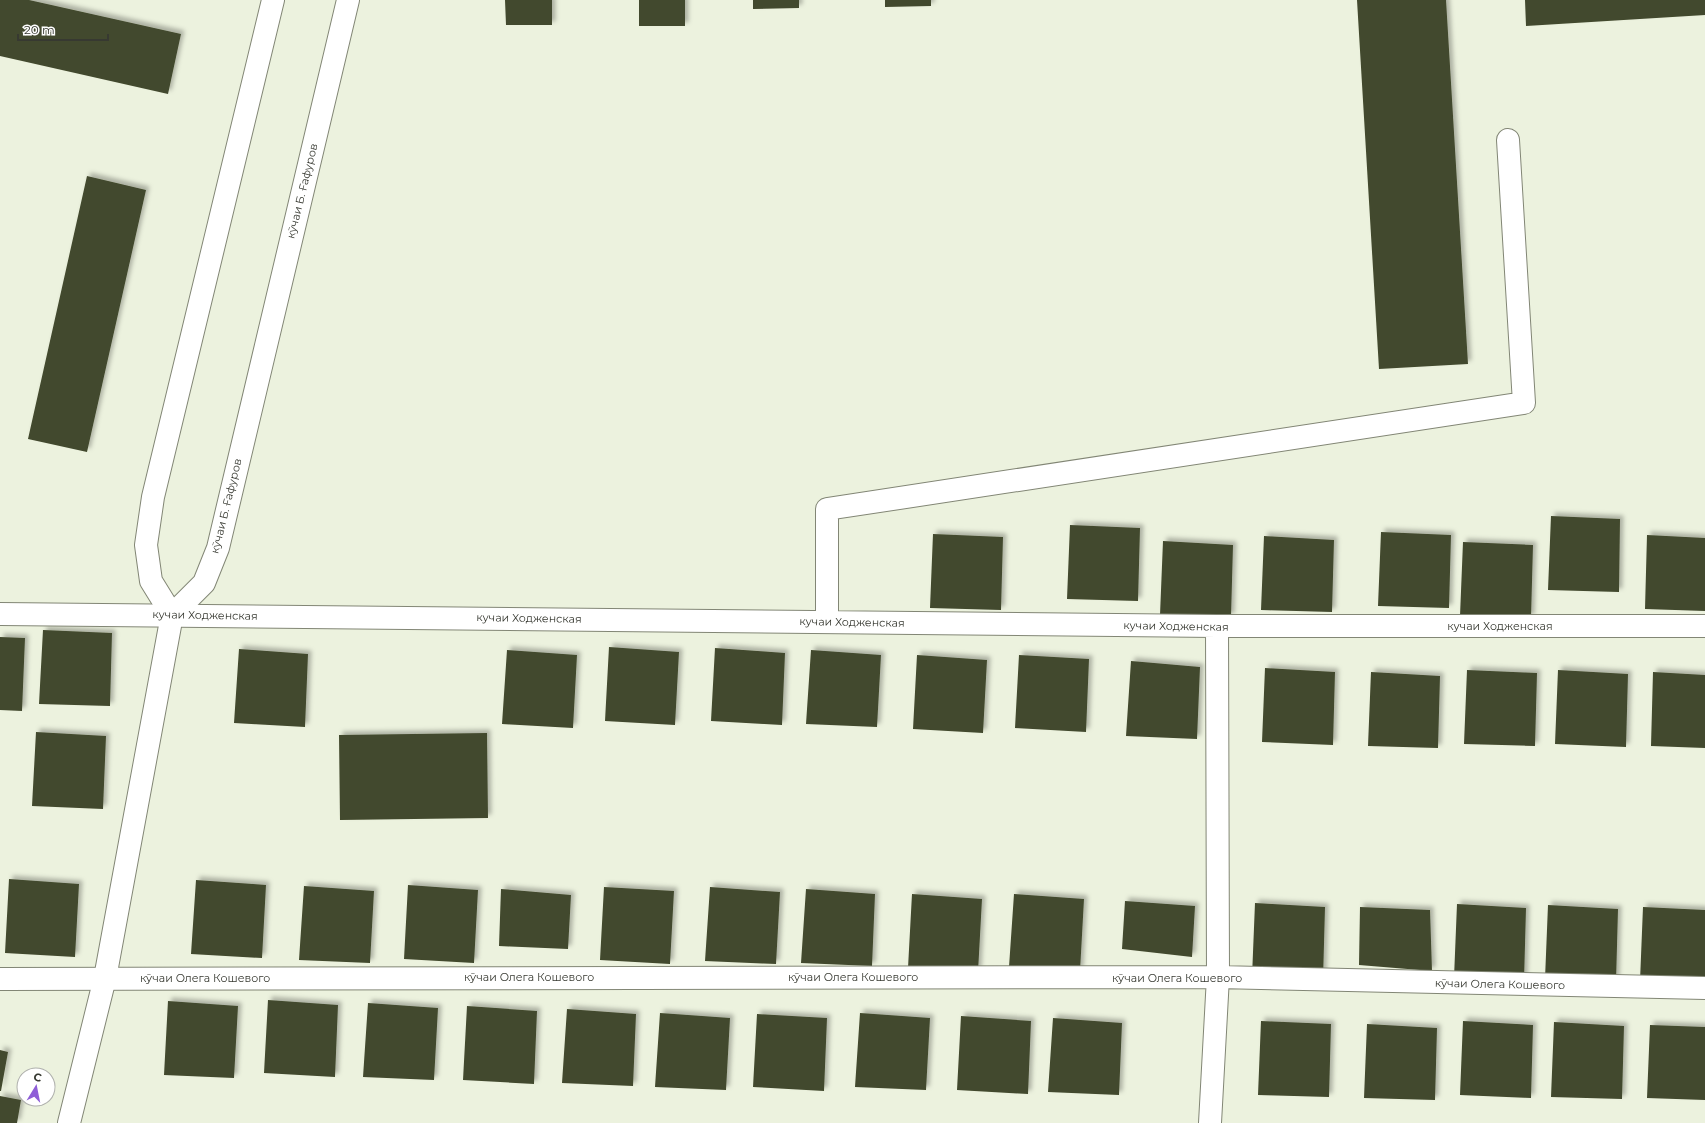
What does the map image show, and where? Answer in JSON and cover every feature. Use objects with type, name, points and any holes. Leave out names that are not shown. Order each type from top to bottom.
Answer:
[{"type":"street","points":[[69,1123],[105,978],[172,614],[151,581],[146,545],[153,497],[273,0]]},
{"type":"street","name":"кӯчаи Б. Ғафуров","points":[[172,614],[204,583],[218,548],[348,0]]},
{"type":"street","points":[[827,622],[827,509],[1524,403],[1508,140]]},
{"type":"street","name":"кучаи Ходженская","points":[[0,614],[172,614],[1217,626],[1705,626]]},
{"type":"street","points":[[1210,1123],[1218,977],[1217,626]]},
{"type":"street","name":"кӯчаи Олега Кошевого","points":[[0,979],[1218,977],[1705,988]]},
{"type":"building","points":[[0,0],[29,0],[181,34],[168,94],[0,56]]},
{"type":"building","points":[[505,0],[552,0],[552,25],[506,25]]},
{"type":"building","points":[[639,0],[685,0],[685,26],[639,26]]},
{"type":"building","points":[[753,0],[799,0],[799,8],[753,9]]},
{"type":"building","points":[[885,0],[931,0],[931,6],[885,7]]},
{"type":"building","points":[[1357,0],[1446,0],[1468,364],[1379,369]]},
{"type":"building","points":[[1525,0],[1705,0],[1705,15],[1526,26]]},
{"type":"building","points":[[87,176],[146,190],[87,452],[28,439]]},
{"type":"building","points":[[1551,516],[1620,519],[1619,592],[1548,590]]},
{"type":"building","points":[[1070,525],[1140,528],[1138,601],[1067,599]]},
{"type":"building","points":[[1381,532],[1451,535],[1449,608],[1378,606]]},
{"type":"building","points":[[933,534],[1003,537],[1001,610],[930,608]]},
{"type":"building","points":[[1647,535],[1705,538],[1705,611],[1645,609]]},
{"type":"building","points":[[1264,536],[1334,540],[1332,612],[1261,610]]},
{"type":"building","points":[[1163,541],[1233,545],[1231,617],[1160,615]]},
{"type":"building","points":[[1463,542],[1533,545],[1531,618],[1460,616]]},
{"type":"building","points":[[43,630],[112,633],[110,706],[39,704]]},
{"type":"building","points":[[0,637],[25,638],[22,711],[0,710]]},
{"type":"building","points":[[609,647],[679,652],[675,725],[605,721]]},
{"type":"building","points":[[715,648],[785,653],[782,725],[711,721]]},
{"type":"building","points":[[239,649],[308,654],[305,727],[234,723]]},
{"type":"building","points":[[507,650],[577,655],[573,728],[502,724]]},
{"type":"building","points":[[811,650],[881,655],[877,727],[806,724]]},
{"type":"building","points":[[917,655],[987,660],[983,733],[913,729]]},
{"type":"building","points":[[1019,655],[1089,659],[1086,732],[1015,728]]},
{"type":"building","points":[[1131,661],[1200,667],[1197,739],[1126,736]]},
{"type":"building","points":[[1265,668],[1335,672],[1333,745],[1262,742]]},
{"type":"building","points":[[1467,670],[1537,673],[1535,746],[1464,744]]},
{"type":"building","points":[[1558,670],[1628,674],[1626,747],[1555,744]]},
{"type":"building","points":[[1371,672],[1440,676],[1438,748],[1368,746]]},
{"type":"building","points":[[1653,672],[1705,675],[1705,748],[1651,746]]},
{"type":"building","points":[[36,732],[106,736],[103,809],[32,806]]},
{"type":"building","points":[[487,733],[488,818],[340,820],[339,735]]},
{"type":"building","points":[[9,879],[79,884],[75,957],[5,953]]},
{"type":"building","points":[[196,880],[266,885],[262,958],[191,954]]},
{"type":"building","points":[[408,885],[478,890],[474,963],[404,959]]},
{"type":"building","points":[[304,886],[374,891],[370,963],[299,960]]},
{"type":"building","points":[[604,887],[674,891],[670,964],[600,960]]},
{"type":"building","points":[[710,887],[780,892],[776,964],[705,961]]},
{"type":"building","points":[[501,889],[571,895],[568,949],[499,946]]},
{"type":"building","points":[[806,889],[875,894],[872,966],[801,963]]},
{"type":"building","points":[[912,894],[982,899],[978,972],[908,968]]},
{"type":"building","points":[[1014,894],[1084,899],[1080,971],[1009,967]]},
{"type":"building","points":[[1125,901],[1195,906],[1192,957],[1122,949]]},
{"type":"building","points":[[1255,903],[1325,907],[1323,980],[1252,977]]},
{"type":"building","points":[[1457,904],[1526,908],[1524,981],[1454,978]]},
{"type":"building","points":[[1548,905],[1618,909],[1616,982],[1545,979]]},
{"type":"building","points":[[1360,907],[1430,910],[1432,971],[1359,965]]},
{"type":"building","points":[[1643,907],[1705,910],[1705,983],[1640,981]]},
{"type":"building","points":[[268,1000],[338,1005],[335,1077],[264,1073]]},
{"type":"building","points":[[168,1001],[238,1006],[234,1078],[164,1075]]},
{"type":"building","points":[[368,1003],[438,1008],[434,1080],[363,1077]]},
{"type":"building","points":[[467,1006],[537,1011],[534,1084],[463,1080]]},
{"type":"building","points":[[567,1009],[636,1014],[633,1086],[562,1083]]},
{"type":"building","points":[[660,1013],[730,1018],[726,1090],[655,1087]]},
{"type":"building","points":[[860,1013],[930,1018],[926,1090],[855,1087]]},
{"type":"building","points":[[757,1014],[827,1018],[824,1091],[753,1087]]},
{"type":"building","points":[[961,1016],[1031,1021],[1028,1094],[957,1090]]},
{"type":"building","points":[[1053,1018],[1122,1023],[1119,1095],[1048,1092]]},
{"type":"building","points":[[1261,1021],[1331,1024],[1329,1097],[1258,1095]]},
{"type":"building","points":[[1463,1021],[1533,1025],[1531,1098],[1460,1095]]},
{"type":"building","points":[[1554,1022],[1624,1026],[1622,1099],[1551,1097]]},
{"type":"building","points":[[1367,1024],[1437,1028],[1435,1100],[1364,1098]]},
{"type":"building","points":[[1650,1025],[1705,1027],[1705,1100],[1647,1098]]},
{"type":"building","points":[[0,1050],[8,1052],[1,1091],[0,1091]]},
{"type":"building","points":[[0,1096],[16,1099],[16,1107],[20,1107],[17,1123],[0,1123]]}]
